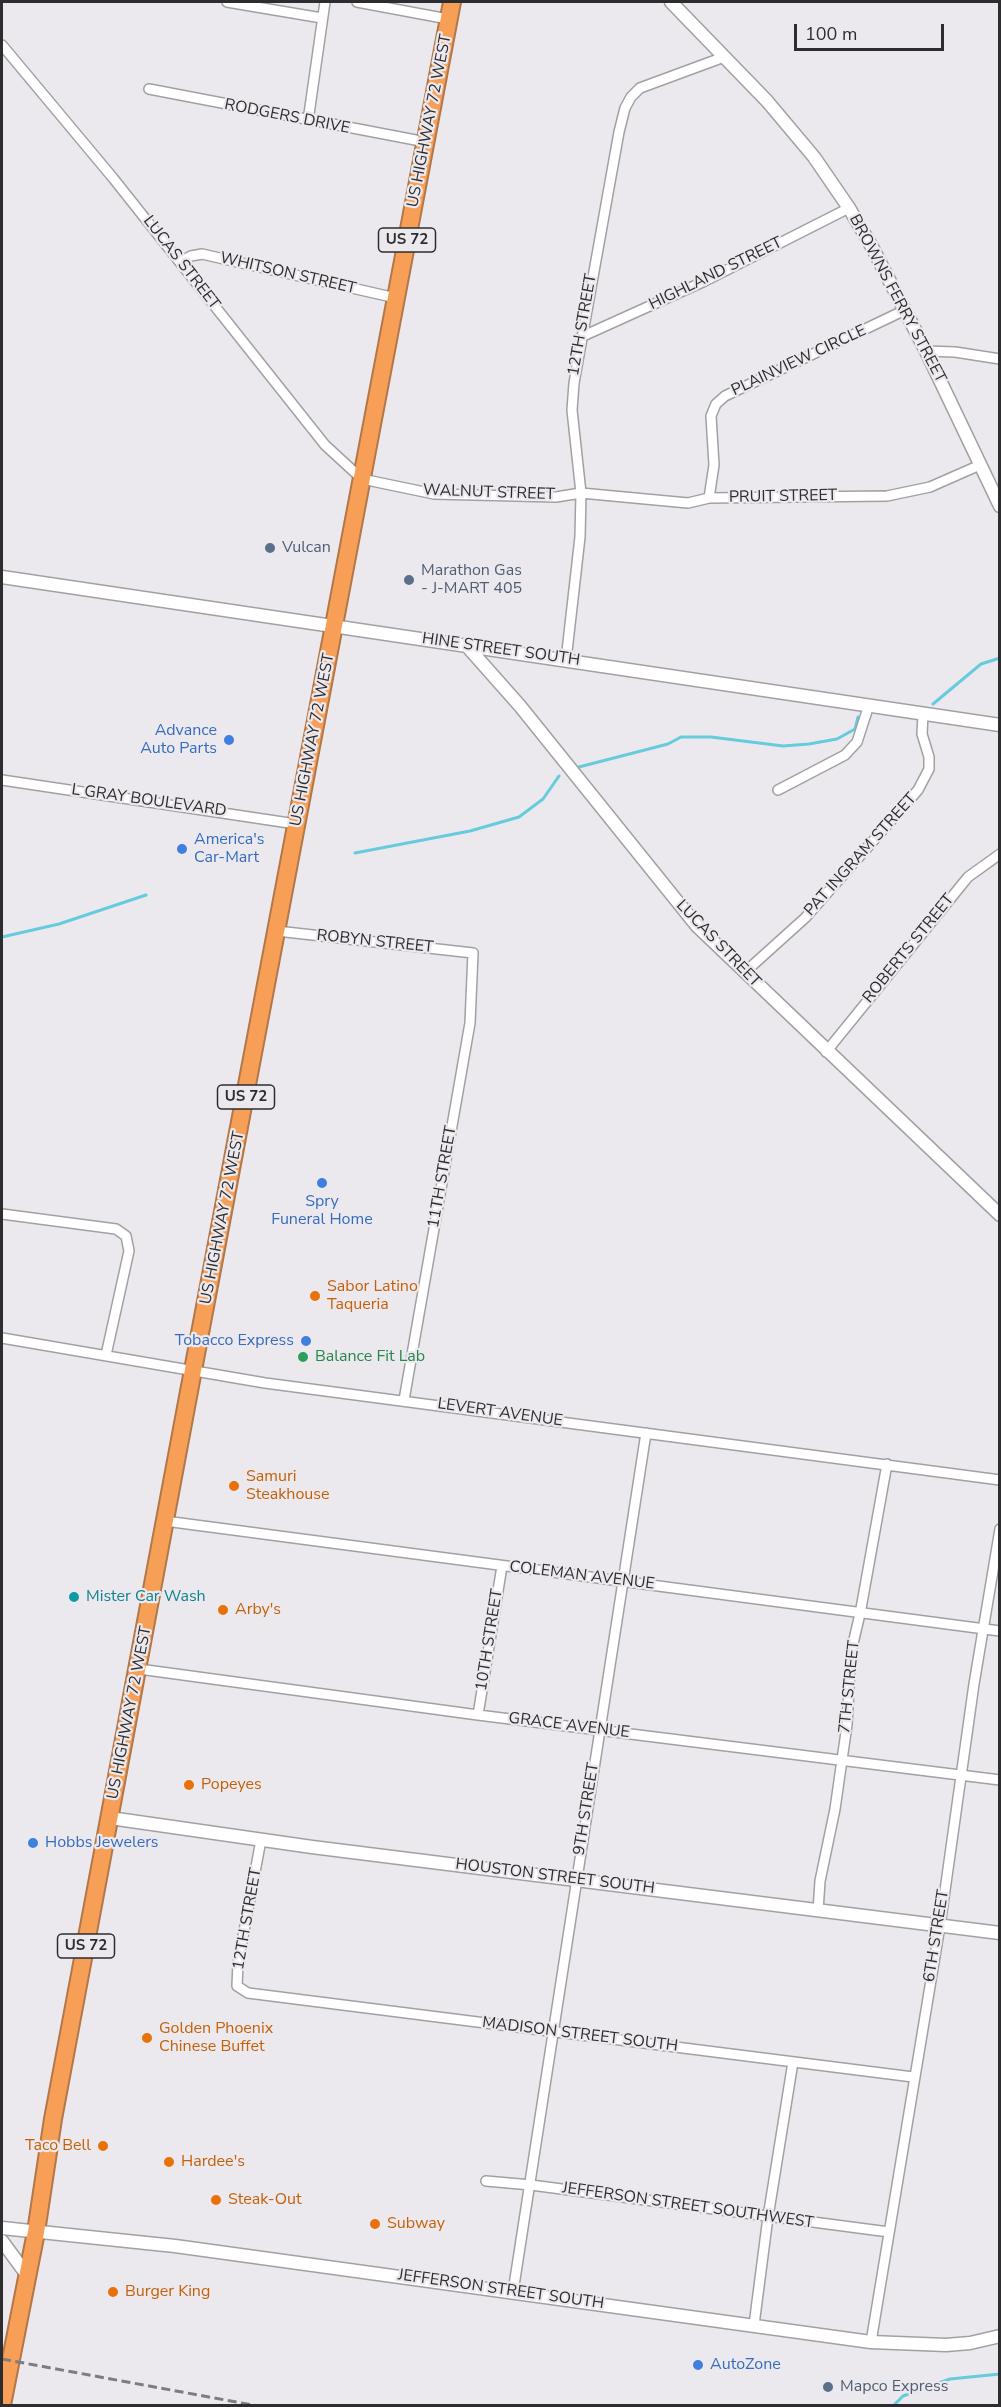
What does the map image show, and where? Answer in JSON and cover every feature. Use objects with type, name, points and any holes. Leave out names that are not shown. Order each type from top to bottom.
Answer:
[{"type":"highway","name":"US HIGHWAY 72 WEST","points":[[2,2405],[36,2232],[53,2119],[452,2]]},
{"type":"street","points":[[227,2],[252,4],[322,18]]},
{"type":"street","points":[[308,121],[325,2]]},
{"type":"street","points":[[357,2],[448,19]]},
{"type":"street","name":"BROWNS FERRY STREET","points":[[671,2],[767,101],[814,158],[849,208],[926,351],[999,506]]},
{"type":"street","name":"LUCAS STREET","points":[[2,45],[180,262],[325,445],[362,479]]},
{"type":"street","name":"12TH STREET","points":[[566,660],[580,537],[581,493],[572,410],[574,383],[625,108],[640,88],[724,57]]},
{"type":"street","name":"RODGERS DRIVE","points":[[149,89],[426,142]]},
{"type":"street","name":"HIGHLAND STREET","points":[[581,337],[705,281],[849,208]]},
{"type":"street","name":"WHITSON STREET","points":[[180,262],[202,254],[396,298]]},
{"type":"street","name":"PLAINVIEW CIRCLE","points":[[709,498],[714,465],[711,416],[716,404],[725,396],[905,310]]},
{"type":"street","points":[[926,351],[955,352],[999,359]]},
{"type":"street","name":"PRUIT STREET","points":[[581,493],[678,503],[709,498],[887,496],[930,487],[980,465]]},
{"type":"street","name":"WALNUT STREET","points":[[362,479],[434,494],[556,497],[581,493]]},
{"type":"street","name":"HINE STREET SOUTH","points":[[2,577],[999,725]]},
{"type":"street","name":"LUCAS STREET","points":[[466,645],[520,706],[679,906],[744,973],[999,1215]]},
{"type":"street","points":[[778,790],[846,755],[857,742],[869,705]]},
{"type":"street","name":"PAT INGRAM STREET","points":[[744,973],[805,918],[918,790],[929,769],[929,757],[922,734],[923,714]]},
{"type":"street","name":"L GRAY BOULEVARD","points":[[2,780],[296,824]]},
{"type":"street","name":"ROBERTS STREET","points":[[826,1052],[968,877],[999,854]]},
{"type":"street","name":"ROBYN STREET","points":[[277,931],[473,953]]},
{"type":"street","name":"11TH STREET","points":[[404,1400],[470,1023],[473,953]]},
{"type":"street","points":[[2,1214],[116,1229],[126,1236],[129,1251],[106,1355]]},
{"type":"street","name":"LEVERT AVENUE","points":[[2,1338],[266,1383],[999,1480]]},
{"type":"street","name":"9TH STREET","points":[[513,2292],[646,1433]]},
{"type":"street","name":"7TH STREET","points":[[818,1911],[820,1881],[835,1809],[847,1725],[851,1652],[860,1614],[886,1464]]},
{"type":"street","name":"COLEMAN AVENUE","points":[[165,1521],[999,1631]]},
{"type":"street","name":"6TH STREET","points":[[871,2342],[940,1926],[960,1775],[999,1529]]},
{"type":"street","name":"10TH STREET","points":[[478,1715],[502,1566]]},
{"type":"street","name":"GRACE AVENUE","points":[[138,1669],[478,1715],[999,1780]]},
{"type":"street","name":"HOUSTON STREET SOUTH","points":[[110,1818],[261,1840],[999,1934]]},
{"type":"street","name":"12TH STREET","points":[[248,1993],[237,1986],[238,1964],[261,1840]]},
{"type":"street","name":"MADISON STREET SOUTH","points":[[248,1993],[913,2078]]},
{"type":"street","points":[[754,2325],[768,2217],[793,2062]]},
{"type":"street","name":"JEFFERSON STREET SOUTHWEST","points":[[486,2181],[889,2232]]},
{"type":"street","name":"JEFFERSON STREET SOUTH","points":[[2,2228],[176,2246],[871,2342],[946,2345],[970,2343],[999,2336]]},
{"type":"street","points":[[2,2241],[27,2275]]},
{"type":"waterway","points":[[933,704],[981,664],[1000,658]]},
{"type":"waterway","points":[[575,768],[668,744],[681,737],[711,737],[783,746],[837,739],[855,729],[858,717]]},
{"type":"waterway","points":[[355,853],[470,831],[519,817],[543,799],[559,776]]},
{"type":"waterway","points":[[2,937],[59,924],[146,895]]},
{"type":"waterway","points":[[893,2406],[903,2396],[950,2379],[1000,2374]]},
{"type":"railway","points":[[2,2359],[258,2406]]},
{"type":"place","name":"Vulcan","points":[[270,548]]},
{"type":"place","name":"Marathon Gas - J-MART 405","points":[[409,580]]},
{"type":"place","name":"Advance Auto Parts","points":[[229,740]]},
{"type":"place","name":"America's Car-Mart","points":[[182,849]]},
{"type":"place","name":"Spry Funeral Home","points":[[322,1183]]},
{"type":"place","name":"Sabor Latino Taqueria","points":[[315,1296]]},
{"type":"place","name":"Tobacco Express","points":[[306,1341]]},
{"type":"place","name":"Balance Fit Lab","points":[[303,1357]]},
{"type":"place","name":"Samuri Steakhouse","points":[[234,1486]]},
{"type":"place","name":"Mister Car Wash","points":[[74,1597]]},
{"type":"place","name":"Arby's","points":[[223,1610]]},
{"type":"place","name":"Popeyes","points":[[189,1785]]},
{"type":"place","name":"Hobbs Jewelers","points":[[33,1843]]},
{"type":"place","name":"Golden Phoenix Chinese Buffet","points":[[147,2038]]},
{"type":"place","name":"Taco Bell","points":[[103,2146]]},
{"type":"place","name":"Hardee's","points":[[169,2162]]},
{"type":"place","name":"Steak-Out","points":[[216,2200]]},
{"type":"place","name":"Subway","points":[[375,2224]]},
{"type":"place","name":"Burger King","points":[[113,2292]]},
{"type":"place","name":"AutoZone","points":[[698,2365]]},
{"type":"place","name":"Mapco Express","points":[[828,2387]]}]
